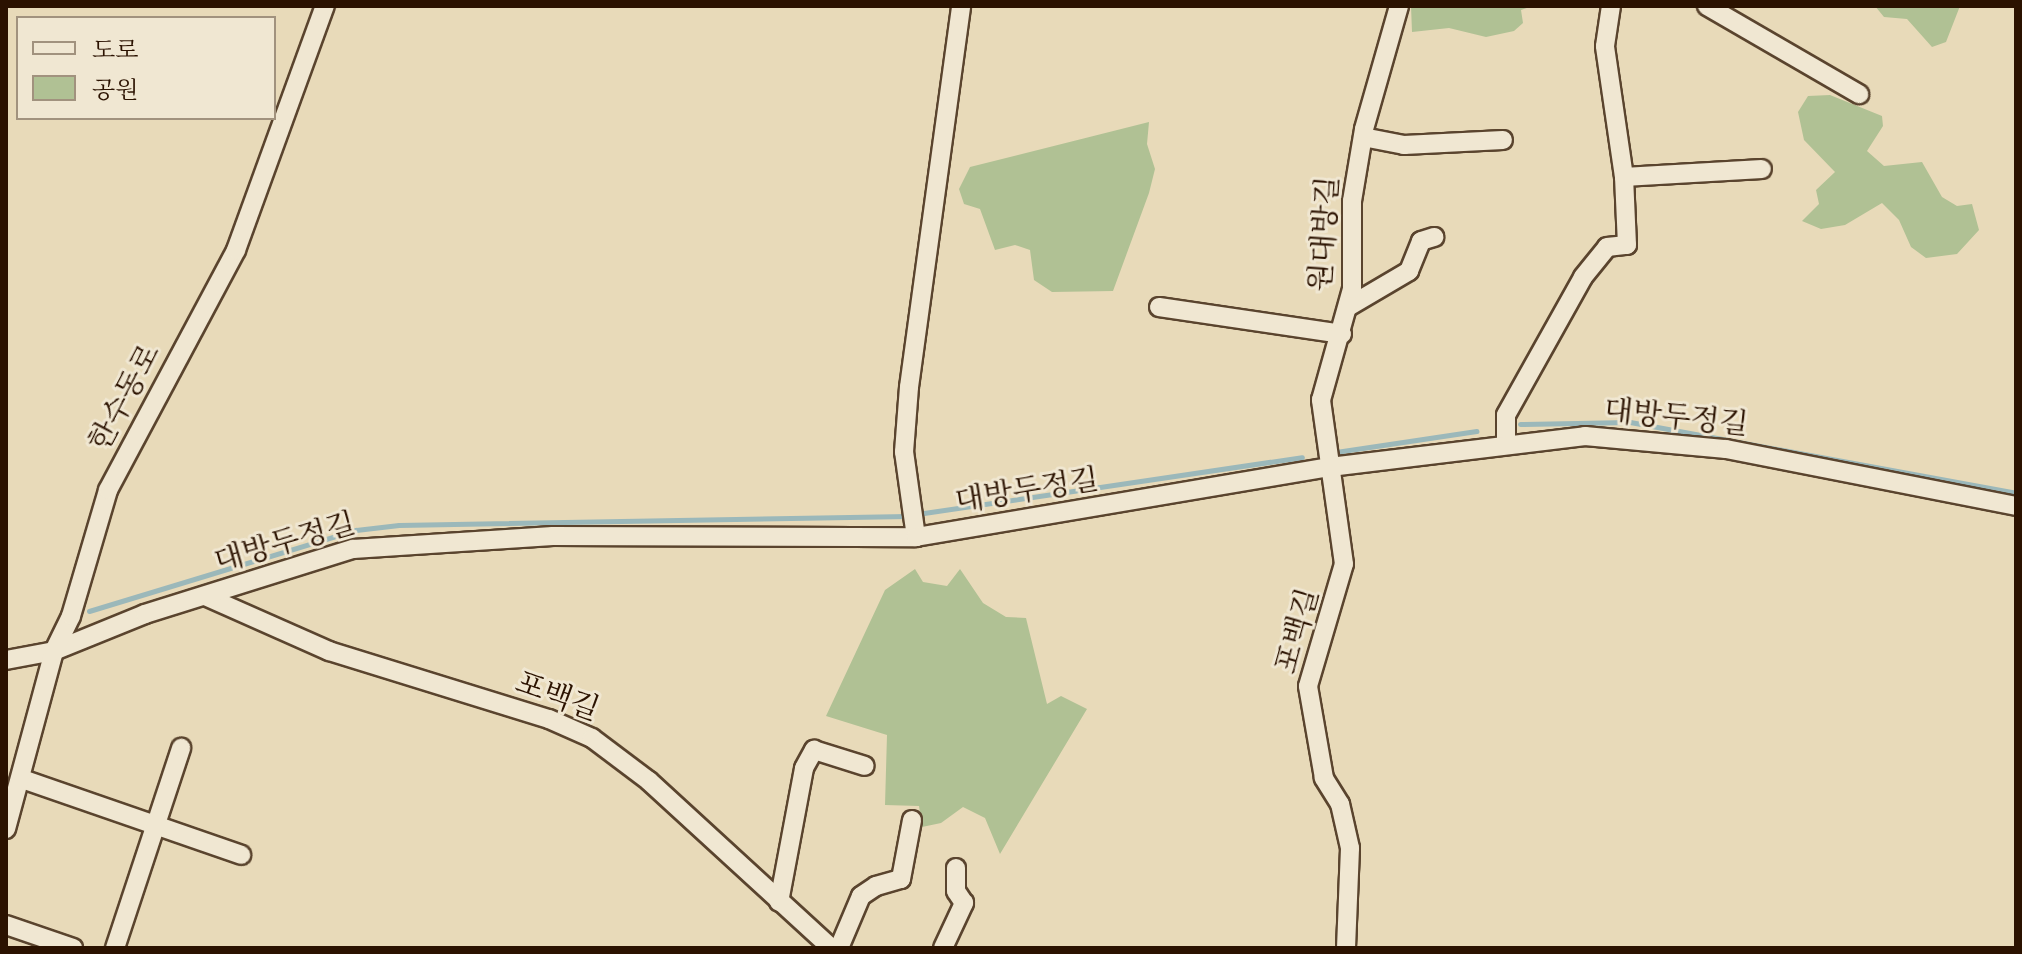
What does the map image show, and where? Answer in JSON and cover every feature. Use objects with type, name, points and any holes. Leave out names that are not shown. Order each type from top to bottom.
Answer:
[{"type":"street","name":"한수동로","points":[[6,829],[22,779],[54,651],[71,616],[108,490],[236,250],[325,6]]},
{"type":"street","points":[[914,522],[904,452],[909,387],[961,6]]},
{"type":"street","name":"원대방길","points":[[1330,467],[1321,400],[1348,307],[1352,201],[1363,137],[1399,6]]},
{"type":"street","points":[[1506,444],[1506,415],[1583,277],[1607,247],[1627,245],[1624,177],[1605,46],[1611,6]]},
{"type":"street","points":[[1707,6],[1859,94]]},
{"type":"street","points":[[1363,137],[1404,145],[1503,140]]},
{"type":"street","points":[[1624,177],[1762,169]]},
{"type":"street","points":[[1348,307],[1409,271],[1421,241],[1434,237]]},
{"type":"street","points":[[1159,307],[1342,334]]},
{"type":"street","name":"대방두정길","points":[[6,660],[54,651],[205,596],[331,555],[387,544],[914,522],[1585,436],[1726,449],[2016,506]]},
{"type":"street","name":"포백길","points":[[1330,467],[1344,564],[1308,686],[1324,778],[1340,804],[1350,848],[1346,948]]},
{"type":"street","name":"포백길","points":[[205,596],[329,651],[583,733],[649,781],[821,945]]},
{"type":"street","points":[[115,948],[181,748]]},
{"type":"street","points":[[779,902],[804,768],[814,750],[865,766]]},
{"type":"street","points":[[22,779],[241,855]]},
{"type":"street","points":[[839,948],[861,896],[901,879],[912,820]]},
{"type":"street","points":[[943,948],[964,903],[956,891],[956,868]]},
{"type":"street","points":[[6,925],[73,948]]},
{"type":"green space","points":[[1411,6],[1532,6],[1521,10],[1523,23],[1514,31],[1486,37],[1449,28],[1412,32]]},
{"type":"green space","points":[[1875,6],[1960,6],[1946,42],[1932,47],[1907,19],[1884,17]]},
{"type":"green space","points":[[1830,95],[1882,116],[1883,126],[1867,151],[1884,166],[1922,162],[1942,197],[1957,206],[1972,204],[1979,230],[1957,254],[1926,258],[1911,247],[1899,220],[1882,203],[1845,225],[1821,229],[1802,221],[1819,204],[1816,190],[1835,172],[1804,140],[1798,112],[1808,96]]},
{"type":"green space","points":[[1149,122],[1147,144],[1155,169],[1113,291],[1052,292],[1034,280],[1030,250],[1015,245],[995,250],[980,209],[964,204],[959,189],[970,167]]},
{"type":"green space","points":[[915,569],[923,582],[947,586],[960,569],[983,603],[1006,617],[1026,618],[1047,704],[1061,696],[1087,709],[1000,854],[985,818],[963,807],[941,823],[922,827],[919,806],[885,805],[887,735],[826,716],[885,590]]},
{"type":"waterway","points":[[1520,424],[1630,422],[2016,493]]},
{"type":"waterway","points":[[1336,452],[1476,431]]},
{"type":"waterway","points":[[917,514],[1302,457]]},
{"type":"waterway","points":[[89,611],[356,530],[399,525],[908,516]]}]
